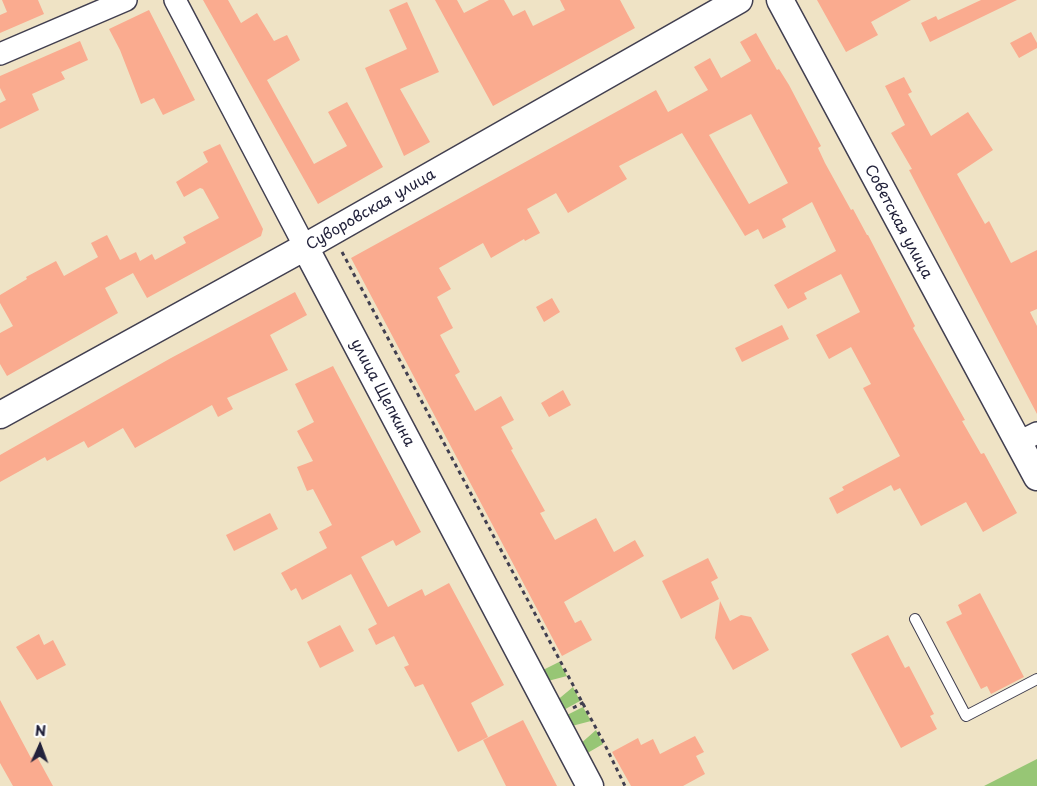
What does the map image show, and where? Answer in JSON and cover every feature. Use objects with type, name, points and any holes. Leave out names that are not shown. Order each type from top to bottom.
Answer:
[{"type":"street","points":[[0,54],[126,0]]},
{"type":"street","name":"улица Щепкина","points":[[174,0],[590,786]]},
{"type":"street","name":"Суворовская улица","points":[[0,415],[305,247],[739,0]]},
{"type":"street","name":"Советская улица","points":[[780,0],[883,195],[1028,437],[1037,478]]},
{"type":"lane","points":[[916,619],[966,716],[1037,679]]},
{"type":"path","points":[[331,232],[605,745],[625,786]]},
{"type":"green space","points":[[559,662],[567,676],[544,682],[539,672]]},
{"type":"green space","points":[[573,687],[580,701],[560,712],[555,702]]},
{"type":"green space","points":[[583,707],[591,721],[568,727],[563,717]]},
{"type":"green space","points":[[596,730],[603,744],[584,755],[579,745]]},
{"type":"green space","points":[[1037,759],[1037,786],[984,786]]},
{"type":"building","points":[[2,0],[38,0],[44,14],[0,33],[0,15],[7,12]]},
{"type":"building","points":[[203,0],[228,0],[241,23],[257,13],[274,41],[287,35],[300,60],[267,80],[314,164],[347,146],[328,112],[347,102],[383,167],[318,204]]},
{"type":"building","points":[[435,0],[457,0],[464,13],[489,0],[504,0],[513,16],[525,10],[533,26],[565,10],[560,0],[620,0],[635,28],[493,106]]},
{"type":"building","points":[[817,0],[911,0],[871,22],[878,35],[846,52]]},
{"type":"building","points":[[981,0],[1017,0],[930,42],[921,23],[936,16],[938,20]]},
{"type":"building","points":[[407,2],[439,72],[400,89],[430,142],[404,156],[365,68],[407,49],[389,10]]},
{"type":"building","points":[[149,10],[195,100],[163,115],[154,98],[141,104],[120,50],[109,29]]},
{"type":"building","points":[[1031,32],[1037,43],[1037,48],[1019,58],[1010,43]]},
{"type":"building","points":[[756,33],[777,70],[779,69],[789,85],[821,146],[818,148],[825,163],[851,210],[853,209],[868,235],[915,326],[913,328],[965,420],[962,421],[981,454],[984,453],[1017,513],[983,532],[966,502],[921,526],[900,488],[894,491],[891,485],[837,514],[829,498],[844,490],[842,487],[900,456],[863,388],[871,384],[851,347],[829,359],[816,335],[860,312],[841,274],[804,293],[807,299],[788,309],[774,285],[836,251],[812,202],[782,219],[786,227],[763,239],[758,229],[745,236],[682,133],[619,166],[627,179],[568,213],[556,193],[527,209],[540,233],[525,241],[524,239],[491,258],[483,243],[439,268],[451,289],[437,297],[453,328],[440,335],[460,372],[455,375],[475,411],[501,396],[514,420],[501,427],[513,449],[511,450],[545,511],[540,513],[555,540],[596,518],[614,552],[635,540],[644,556],[564,602],[575,623],[581,620],[592,640],[562,656],[351,258],[656,90],[668,112],[708,90],[694,67],[710,58],[721,78],[751,61],[740,42]],"holes":[[[751,114],[788,183],[749,204],[709,135]]]},
{"type":"building","points":[[80,41],[88,60],[61,72],[65,79],[32,94],[39,110],[0,129],[0,103],[6,100],[0,88],[0,76]]},
{"type":"building","points":[[904,77],[912,92],[908,94],[931,136],[968,112],[993,150],[957,174],[985,224],[989,221],[1011,263],[1037,250],[1037,309],[1030,312],[1037,326],[1037,414],[909,170],[912,169],[891,133],[905,125],[885,86]]},
{"type":"building","points":[[220,144],[263,229],[261,236],[147,298],[133,273],[105,288],[118,313],[7,376],[0,364],[0,333],[13,326],[0,303],[0,295],[27,279],[26,277],[56,261],[64,276],[98,257],[91,243],[107,235],[120,260],[136,252],[140,261],[152,254],[155,260],[186,243],[183,237],[219,218],[203,189],[200,188],[184,197],[176,182],[208,162],[203,152]]},
{"type":"building","points":[[295,292],[307,315],[270,335],[288,370],[227,398],[233,409],[218,417],[212,405],[135,448],[123,428],[88,448],[84,441],[47,461],[45,457],[0,482],[0,455],[171,358]]},
{"type":"building","points":[[552,298],[560,312],[544,322],[536,307]]},
{"type":"building","points":[[782,325],[789,339],[742,362],[735,348]]},
{"type":"building","points":[[333,366],[421,532],[396,546],[393,540],[361,557],[388,607],[422,589],[425,596],[449,583],[504,685],[471,703],[488,737],[458,752],[423,684],[415,687],[404,667],[409,665],[394,636],[376,645],[368,629],[377,624],[351,574],[302,600],[296,588],[291,591],[281,573],[327,548],[319,532],[332,525],[313,489],[307,491],[297,467],[313,461],[297,431],[314,422],[295,384]]},
{"type":"building","points":[[563,390],[571,405],[549,417],[541,403]]},
{"type":"building","points":[[270,513],[278,529],[234,551],[226,535]]},
{"type":"building","points":[[708,558],[718,578],[711,582],[719,599],[681,619],[662,581]]},
{"type":"building","points":[[980,593],[1024,677],[991,694],[987,686],[981,689],[946,622],[962,614],[958,605]]},
{"type":"building","points":[[720,601],[730,621],[741,615],[751,617],[769,650],[733,670],[715,638]]},
{"type":"building","points":[[340,625],[354,651],[320,668],[307,642]]},
{"type":"building","points":[[39,634],[44,645],[53,640],[66,665],[37,680],[16,647]]},
{"type":"building","points":[[888,635],[905,668],[909,666],[934,714],[930,716],[937,729],[901,748],[851,654]]},
{"type":"building","points":[[0,700],[31,758],[36,755],[53,786],[13,786],[0,763]]},
{"type":"building","points":[[523,720],[557,786],[506,786],[483,740]]},
{"type":"building","points":[[695,736],[704,752],[696,756],[705,774],[683,786],[631,786],[612,752],[638,738],[641,745],[653,739],[660,754]]}]
